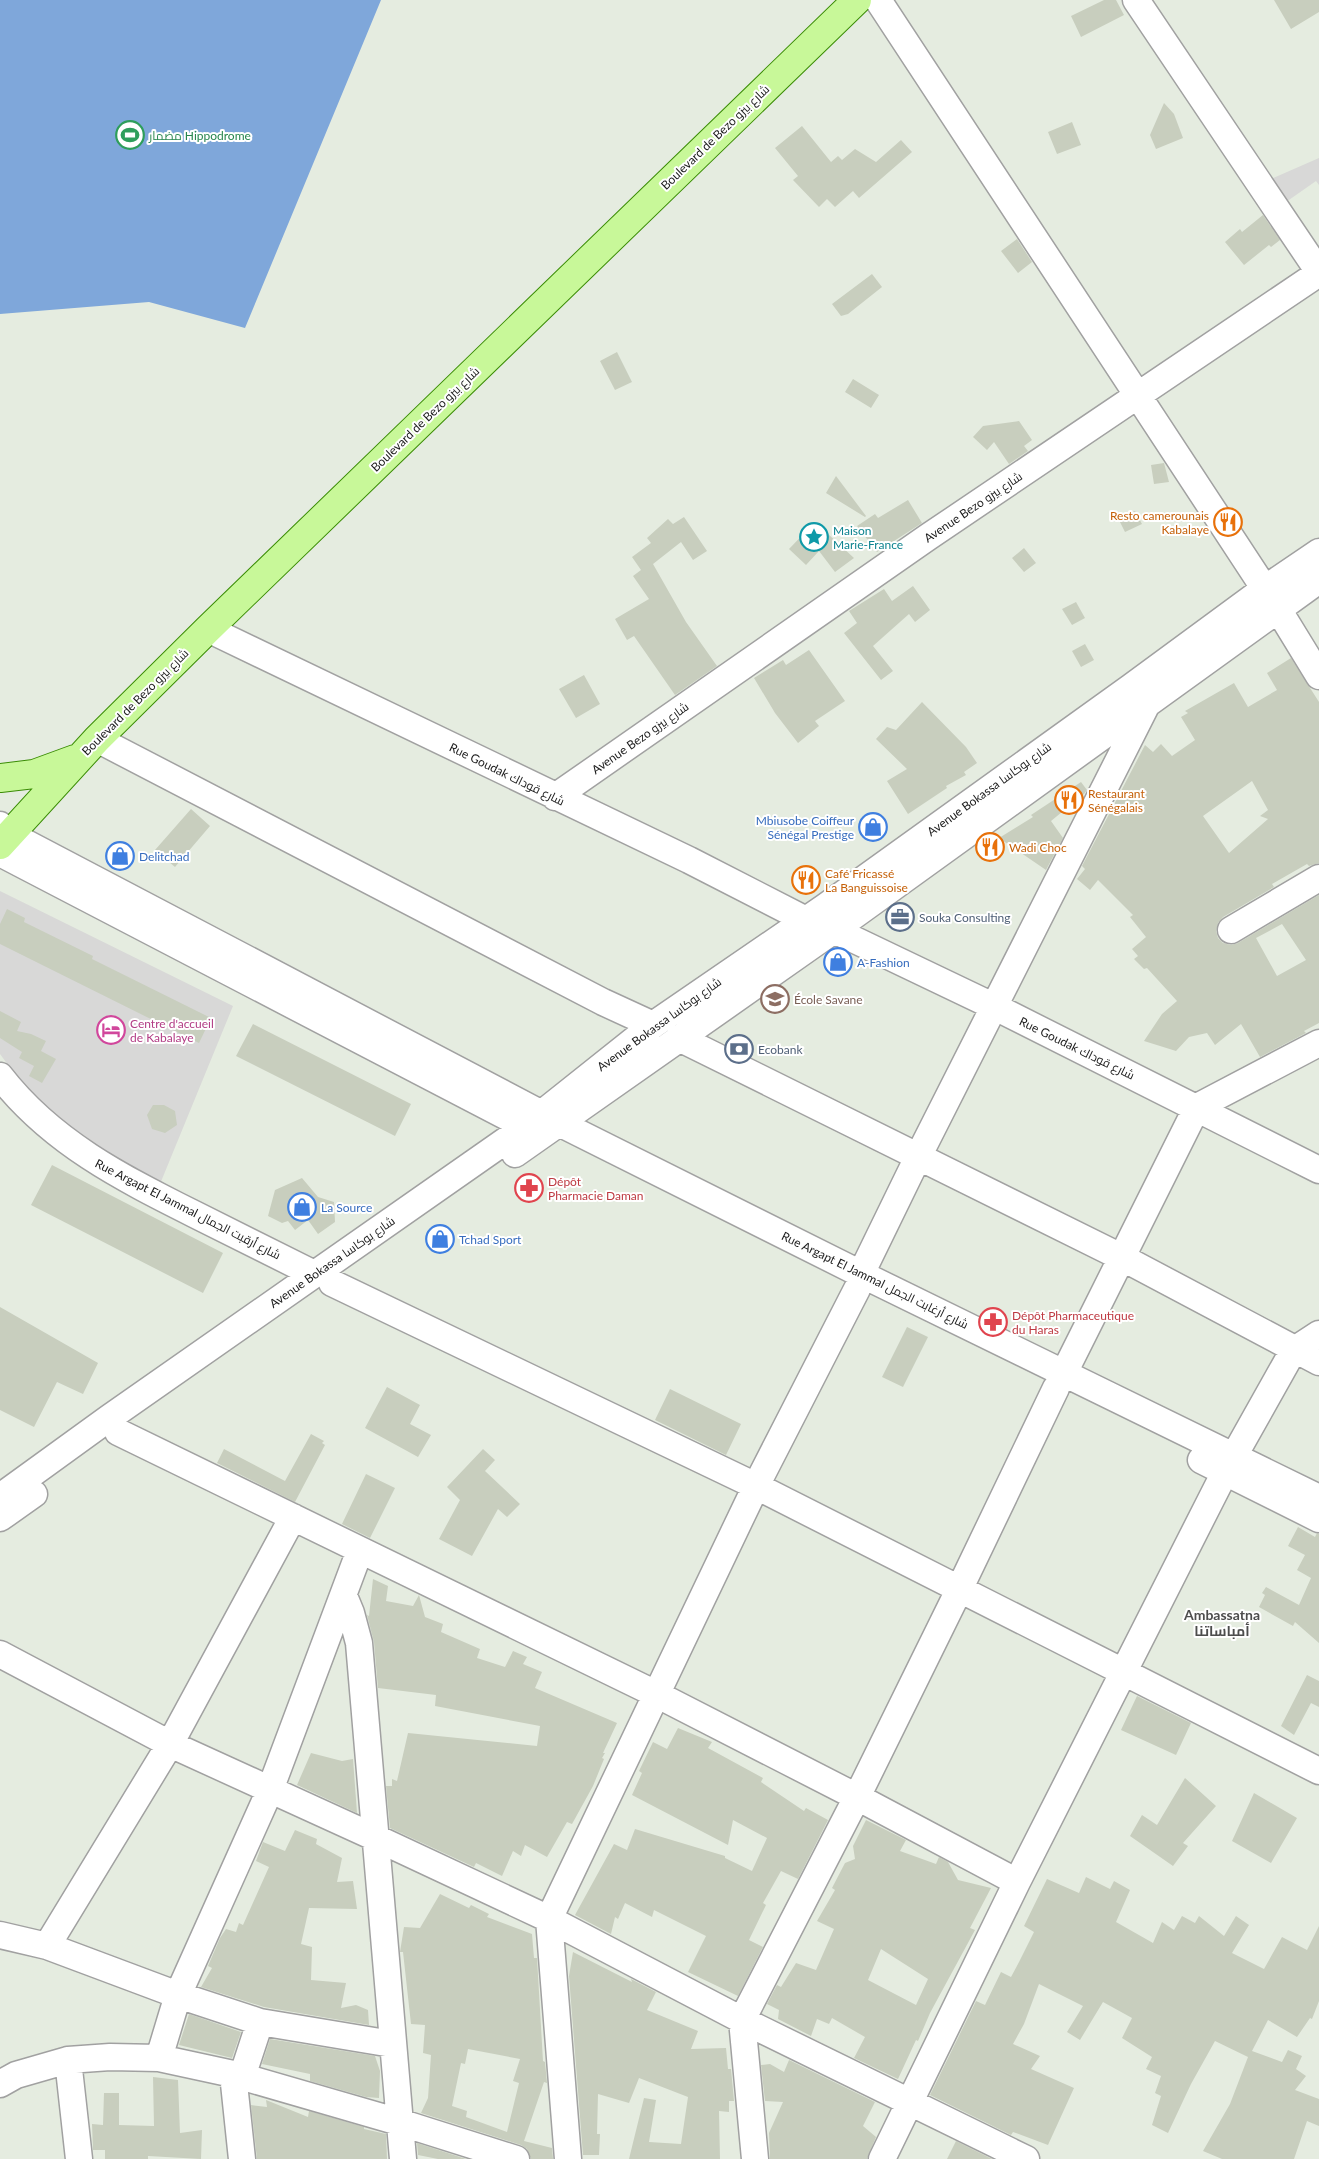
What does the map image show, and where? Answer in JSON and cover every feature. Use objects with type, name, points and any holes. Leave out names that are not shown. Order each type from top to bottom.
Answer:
[{"type":"main road","name":"Boulevard de Bezo شارع بيزو","points":[[2,839],[89,748],[208,629],[857,0]]},
{"type":"main road","points":[[0,778],[34,774],[89,748]]},
{"type":"street","points":[[878,0],[1271,599],[1319,676]]},
{"type":"street","points":[[1136,0],[1319,273]]},
{"type":"street","name":"Avenue Bezo شارع بيزو","points":[[555,797],[928,537],[1319,273]]},
{"type":"street","name":"Avenue Bokassa شارع بوكاسا","points":[[0,1496],[323,1278],[542,1125],[679,1038],[834,930],[1149,701],[1271,599],[1319,552]]},
{"type":"street","name":"Avenue Bokassa شارع بوكاسا","points":[[542,1125],[654,1025],[806,920],[1131,688],[1271,599],[1319,580]]},
{"type":"street","name":"Rue Goudak شارع قوداك","points":[[208,629],[689,860],[806,920]]},
{"type":"street","points":[[568,2159],[549,1919],[756,1486],[859,1282],[918,1157],[1149,701]]},
{"type":"street","points":[[89,748],[603,1002],[654,1025]]},
{"type":"street","name":"Rue Argapt El Jammal شارع أرغابت الجمل","points":[[2,839],[542,1125],[1230,1464],[1319,1498]]},
{"type":"street","points":[[1231,930],[1319,878]]},
{"type":"street","name":"Rue Goudak شارع قوداك","points":[[834,930],[995,1007],[1319,1170]]},
{"type":"street","points":[[679,1038],[1121,1257],[1319,1362]]},
{"type":"street","points":[[755,2159],[742,2020],[857,1797],[1121,1257],[1197,1107],[1319,1043]]},
{"type":"street","name":"Rue Argapt El Jammal شارع أرقبت الجمال","points":[[0,1076],[43,1123],[95,1162],[156,1195],[323,1278],[756,1486],[1124,1674],[1319,1771]]},
{"type":"street","name":"Avenue Bokassa شارع بوكاسا","points":[[0,1518],[323,1278]]},
{"type":"street","points":[[882,2159],[909,2100],[1017,1882],[1230,1464],[1294,1350],[1319,1334]]},
{"type":"street","points":[[118,1432],[656,1694],[1017,1882]]},
{"type":"street","name":"Rue Argapt El Jammal شارع أرغابت الجمل","points":[[1230,1464],[1319,1519]]},
{"type":"street","points":[[46,1946],[170,1744],[293,1516]]},
{"type":"street","points":[[159,2058],[178,1995],[270,1790],[360,1550]]},
{"type":"street","points":[[344,1596],[359,1643],[402,2159]]},
{"type":"street","points":[[0,1654],[170,1744],[374,1836],[549,1919],[742,2020],[909,2100],[1026,2159]]},
{"type":"street","points":[[0,1935],[46,1946],[178,1995],[260,2022],[392,2044]]},
{"type":"street","points":[[242,2159],[238,2075],[260,2022]]},
{"type":"street","points":[[0,2084],[16,2075],[68,2060],[110,2057],[159,2058],[238,2075],[399,2122],[516,2159]]},
{"type":"street","points":[[68,2060],[80,2159]]},
{"type":"shaded area","name":"مضمار Hippodrome","points":[[0,0],[381,0],[245,328],[149,302],[0,314]]},
{"type":"shaded area","points":[[1319,158],[1319,185],[1316,181],[1286,202],[1271,179]]},
{"type":"shaded area","name":"Centre d'accueil de Kabalaye","points":[[0,891],[233,1006],[160,1184],[89,1148],[33,1099],[0,1054]]},
{"type":"building","points":[[1104,0],[1116,0],[1124,15],[1081,37],[1071,16]]},
{"type":"building","points":[[1274,0],[1319,0],[1319,12],[1291,29]]},
{"type":"building","points":[[1164,103],[1174,114],[1183,138],[1156,149],[1150,135]]},
{"type":"building","points":[[1072,122],[1081,145],[1057,154],[1048,132]]},
{"type":"building","points":[[802,126],[831,162],[838,156],[842,160],[855,149],[876,162],[901,140],[912,152],[859,198],[853,191],[835,207],[827,199],[819,207],[793,180],[798,176],[775,148]]},
{"type":"building","points":[[1263,215],[1280,240],[1271,247],[1269,245],[1244,265],[1225,242],[1240,229],[1242,232]]},
{"type":"building","points":[[1017,239],[1032,262],[1018,273],[1001,251]]},
{"type":"building","points":[[872,274],[882,287],[848,314],[841,316],[832,304]]},
{"type":"building","points":[[617,352],[632,382],[615,390],[600,361]]},
{"type":"building","points":[[853,379],[879,395],[871,408],[845,392]]},
{"type":"building","points":[[1019,421],[1032,440],[1024,446],[1028,451],[1009,464],[994,442],[987,450],[973,437],[983,426]]},
{"type":"building","points":[[1164,463],[1169,482],[1154,484],[1151,465]]},
{"type":"building","points":[[836,476],[866,516],[865,517],[826,493]]},
{"type":"building","points":[[908,500],[922,523],[877,552],[857,526],[875,514],[878,518]]},
{"type":"building","points":[[1135,511],[1142,524],[1125,532],[1118,518]]},
{"type":"building","points":[[684,517],[707,551],[693,560],[681,542],[653,564],[686,622],[717,666],[675,695],[634,636],[627,640],[615,619],[649,599],[633,576],[641,570],[632,557],[651,543],[647,538],[668,519],[673,524]]},
{"type":"building","points":[[815,522],[854,558],[835,572],[819,551],[806,565],[789,549]]},
{"type":"building","points":[[1024,548],[1036,563],[1024,572],[1012,558]]},
{"type":"building","points":[[913,586],[930,610],[915,622],[909,614],[873,646],[893,671],[881,680],[844,633],[857,623],[849,611],[884,589],[892,601]]},
{"type":"building","points":[[1076,602],[1085,618],[1072,625],[1062,609]]},
{"type":"building","points":[[1085,644],[1094,660],[1081,667],[1072,651]]},
{"type":"building","points":[[809,650],[845,701],[815,721],[819,726],[798,743],[775,713],[754,678],[783,660],[786,665]]},
{"type":"building","points":[[1291,658],[1319,702],[1319,863],[1309,866],[1307,864],[1272,884],[1274,887],[1223,917],[1218,923],[1216,931],[1218,938],[1223,943],[1231,945],[1238,943],[1319,895],[1319,1023],[1304,1031],[1306,1033],[1260,1057],[1241,1024],[1215,1045],[1207,1033],[1189,1037],[1176,1051],[1144,1041],[1162,1014],[1177,1001],[1147,968],[1144,969],[1134,959],[1138,956],[1132,949],[1146,937],[1130,917],[1133,915],[1098,880],[1090,890],[1077,879],[1085,869],[1082,866],[1145,745],[1153,752],[1161,744],[1172,756],[1195,740],[1181,717],[1188,713],[1185,711],[1234,683],[1248,707],[1277,690],[1267,673]],"holes":[[[1252,781],[1268,810],[1260,816],[1268,819],[1229,853],[1203,816]],[[1282,924],[1306,960],[1277,976],[1256,938]]]},
{"type":"building","points":[[584,675],[600,704],[576,718],[559,689]]},
{"type":"building","points":[[922,702],[966,747],[977,763],[964,772],[966,775],[946,786],[947,788],[908,814],[887,781],[907,769],[876,739],[887,727],[896,730]]},
{"type":"building","points":[[1081,782],[1087,790],[1084,794],[1051,821],[1063,838],[1046,870],[999,838],[1033,817],[1031,815]]},
{"type":"building","points":[[191,809],[210,826],[175,867],[155,850]]},
{"type":"building","points":[[7,909],[25,918],[24,922],[93,956],[92,959],[211,1018],[199,1043],[0,944],[0,924]]},
{"type":"building","points":[[0,1011],[21,1022],[17,1031],[31,1034],[46,1041],[41,1051],[56,1059],[42,1083],[29,1076],[34,1066],[19,1058],[22,1052],[0,1038]]},
{"type":"building","points":[[253,1024],[411,1104],[395,1136],[236,1056]]},
{"type":"building","points":[[153,1105],[164,1105],[175,1111],[177,1125],[165,1133],[152,1129],[147,1115]]},
{"type":"building","points":[[52,1165],[223,1253],[203,1293],[31,1205]]},
{"type":"building","points":[[302,1178],[318,1197],[334,1202],[335,1222],[318,1234],[308,1220],[295,1230],[288,1221],[282,1223],[268,1216],[275,1190]]},
{"type":"building","points":[[0,1307],[98,1363],[83,1394],[57,1382],[34,1427],[0,1410]]},
{"type":"building","points":[[907,1327],[928,1337],[903,1387],[882,1377]]},
{"type":"building","points":[[387,1387],[420,1405],[410,1424],[431,1435],[418,1457],[365,1428]]},
{"type":"building","points":[[670,1389],[741,1424],[726,1455],[655,1420]]},
{"type":"building","points":[[311,1434],[324,1441],[322,1443],[325,1445],[295,1502],[217,1463],[224,1449],[285,1481]]},
{"type":"building","points":[[483,1449],[495,1460],[485,1471],[520,1504],[507,1517],[498,1509],[472,1556],[439,1539],[460,1500],[447,1487]]},
{"type":"building","points":[[366,1474],[395,1488],[370,1538],[342,1524]]},
{"type":"building","points":[[1298,1527],[1315,1537],[1317,1533],[1319,1534],[1319,1643],[1295,1622],[1293,1626],[1259,1607],[1265,1595],[1262,1593],[1266,1587],[1299,1605],[1311,1578],[1297,1570],[1305,1555],[1288,1546]]},
{"type":"building","points":[[373,1579],[388,1586],[386,1601],[413,1606],[419,1595],[425,1617],[443,1624],[441,1632],[480,1649],[477,1658],[505,1667],[513,1651],[527,1657],[523,1664],[542,1672],[535,1688],[617,1723],[603,1753],[605,1753],[602,1758],[604,1759],[593,1786],[572,1824],[567,1822],[547,1857],[525,1845],[521,1856],[513,1851],[502,1876],[476,1863],[474,1867],[390,1828],[386,1786],[392,1786],[392,1779],[397,1781],[408,1733],[537,1746],[540,1726],[435,1706],[436,1695],[378,1688],[374,1642],[367,1615],[369,1616]]},
{"type":"building","points":[[1307,1675],[1319,1681],[1319,1707],[1311,1703],[1294,1735],[1281,1726]]},
{"type":"building","points":[[1137,1696],[1191,1723],[1176,1755],[1121,1730]]},
{"type":"building","points":[[678,1728],[712,1742],[708,1748],[763,1778],[761,1782],[804,1811],[806,1808],[828,1820],[798,1879],[781,1871],[763,1903],[766,1905],[749,1940],[763,1947],[738,1996],[688,1972],[706,1936],[654,1910],[652,1917],[625,1903],[618,1919],[615,1917],[611,1934],[575,1915],[614,1844],[627,1850],[635,1829],[725,1856],[725,1858],[752,1871],[767,1838],[733,1820],[728,1845],[632,1795],[642,1773],[639,1771],[653,1742],[667,1749]]},
{"type":"building","points":[[311,1753],[342,1761],[353,1759],[357,1813],[297,1785]]},
{"type":"building","points":[[1185,1778],[1216,1806],[1183,1843],[1188,1846],[1173,1866],[1130,1836],[1142,1815],[1157,1825]]},
{"type":"building","points":[[1254,1793],[1297,1818],[1271,1863],[1232,1841]]},
{"type":"building","points":[[866,1820],[906,1840],[900,1851],[936,1864],[939,1857],[948,1862],[958,1880],[991,1888],[970,1928],[975,1930],[930,2013],[918,2041],[916,2040],[898,2079],[854,2058],[865,2037],[832,2018],[829,2024],[817,2019],[811,2036],[778,2019],[779,2010],[767,2004],[777,1985],[781,1987],[796,1963],[816,1970],[834,1929],[817,1921],[835,1890],[832,1888],[845,1863],[855,1859],[853,1846]],"holes":[[[881,1949],[928,1979],[916,2005],[868,1980]]]},
{"type":"building","points":[[295,1830],[317,1839],[316,1844],[342,1858],[337,1882],[353,1881],[357,1909],[309,1908],[301,1944],[312,1947],[311,1980],[346,1983],[341,2008],[356,2005],[368,2010],[369,2025],[264,2007],[201,1987],[212,1968],[208,1966],[220,1938],[226,1929],[236,1932],[239,1923],[243,1925],[269,1867],[256,1861],[263,1842],[285,1851]]},
{"type":"building","points":[[1086,1877],[1110,1889],[1114,1881],[1130,1890],[1116,1922],[1153,1943],[1162,1922],[1174,1930],[1182,1916],[1195,1923],[1199,1916],[1224,1936],[1236,1916],[1249,1925],[1232,1953],[1264,1969],[1282,1937],[1307,1950],[1319,1926],[1319,2001],[1312,2019],[1310,2018],[1297,2037],[1268,2020],[1252,2051],[1282,2062],[1288,2050],[1302,2056],[1296,2069],[1306,2076],[1295,2090],[1319,2099],[1319,2126],[1307,2121],[1294,2159],[1222,2159],[1203,2151],[1230,2104],[1248,2057],[1215,2041],[1191,2084],[1168,2133],[1152,2125],[1161,2096],[1155,2093],[1161,2076],[1146,2069],[1152,2057],[1122,2038],[1132,2018],[1103,2002],[1080,2040],[1067,2032],[1083,2006],[1039,1984],[1024,2024],[1013,2044],[1040,2056],[1031,2069],[1074,2088],[1048,2145],[1013,2132],[1011,2135],[930,2095],[976,2001],[985,2005],[1001,1972],[1011,1977],[1034,1932],[1024,1926],[1047,1879],[1079,1893]]},
{"type":"building","points":[[440,1894],[469,1908],[471,1905],[489,1914],[487,1917],[532,1934],[534,1958],[537,1958],[543,2061],[545,2062],[547,2083],[544,2082],[524,2141],[552,2148],[553,2159],[531,2159],[527,2149],[521,2145],[421,2113],[428,2098],[431,2055],[423,2053],[425,2025],[411,2024],[403,1952],[400,1952],[404,1927],[420,1928]],"holes":[[[468,2049],[520,2059],[513,2081],[519,2083],[507,2132],[466,2117],[467,2111],[452,2106],[461,2063],[465,2064]]]},
{"type":"building","points":[[573,1952],[656,1992],[647,2010],[698,2031],[691,2049],[726,2048],[728,2069],[731,2069],[734,2101],[729,2101],[729,2112],[719,2111],[720,2159],[629,2159],[644,2098],[656,2100],[649,2142],[681,2144],[688,2097],[639,2078],[629,2103],[598,2094],[597,2134],[600,2134],[599,2155],[583,2155],[569,1976]]},
{"type":"building","points":[[189,2014],[241,2032],[232,2058],[179,2045]]},
{"type":"building","points":[[270,2039],[375,2056],[380,2071],[379,2098],[366,2097],[310,2081],[310,2074],[262,2064]]},
{"type":"building","points":[[789,2060],[875,2102],[863,2126],[876,2137],[867,2159],[770,2159],[769,2133],[783,2102],[765,2101],[761,2065],[770,2064],[784,2072]]},
{"type":"building","points":[[153,2077],[178,2080],[180,2133],[202,2130],[201,2159],[148,2156],[148,2159],[105,2159],[105,2150],[93,2150],[92,2124],[103,2125],[104,2093],[119,2093],[119,2125],[154,2126]]},
{"type":"building","points":[[266,2100],[308,2117],[309,2111],[364,2127],[364,2129],[386,2134],[387,2159],[257,2159],[251,2105],[267,2107]]},
{"type":"building","points":[[956,2141],[992,2159],[947,2159]]},
{"type":"building","points":[[417,2143],[466,2159],[438,2159],[418,2155]]},
{"type":"place","name":"مضمار Hippodrome","points":[[130,135]]},
{"type":"place","name":"Resto camerounais Kabalaye","points":[[1228,522]]},
{"type":"place","name":"Maison Marie-France","points":[[814,537]]},
{"type":"place","name":"Restaurant Sénégalais","points":[[1069,800]]},
{"type":"place","name":"Mbiusobe Coiffeur Sénégal Prestige","points":[[873,827]]},
{"type":"place","name":"Wadi Choc","points":[[990,847]]},
{"type":"place","name":"Delitchad","points":[[120,856]]},
{"type":"place","name":"Café Fricassé La Banguissoise","points":[[806,880]]},
{"type":"place","name":"Souka Consulting","points":[[900,917]]},
{"type":"place","name":"A-Fashion","points":[[838,962]]},
{"type":"place","name":"École Savane","points":[[775,999]]},
{"type":"place","name":"Centre d'accueil de Kabalaye","points":[[111,1030]]},
{"type":"place","name":"Ecobank","points":[[739,1049]]},
{"type":"place","name":"Dépôt Pharmacie Daman","points":[[529,1188]]},
{"type":"place","name":"La Source","points":[[302,1207]]},
{"type":"place","name":"Tchad Sport","points":[[440,1239]]},
{"type":"place","name":"Dépôt Pharmaceutique du Haras","points":[[993,1322]]},
{"type":"district","name":"Ambassatna أمباساتنا","points":[[1222,1622]]}]
